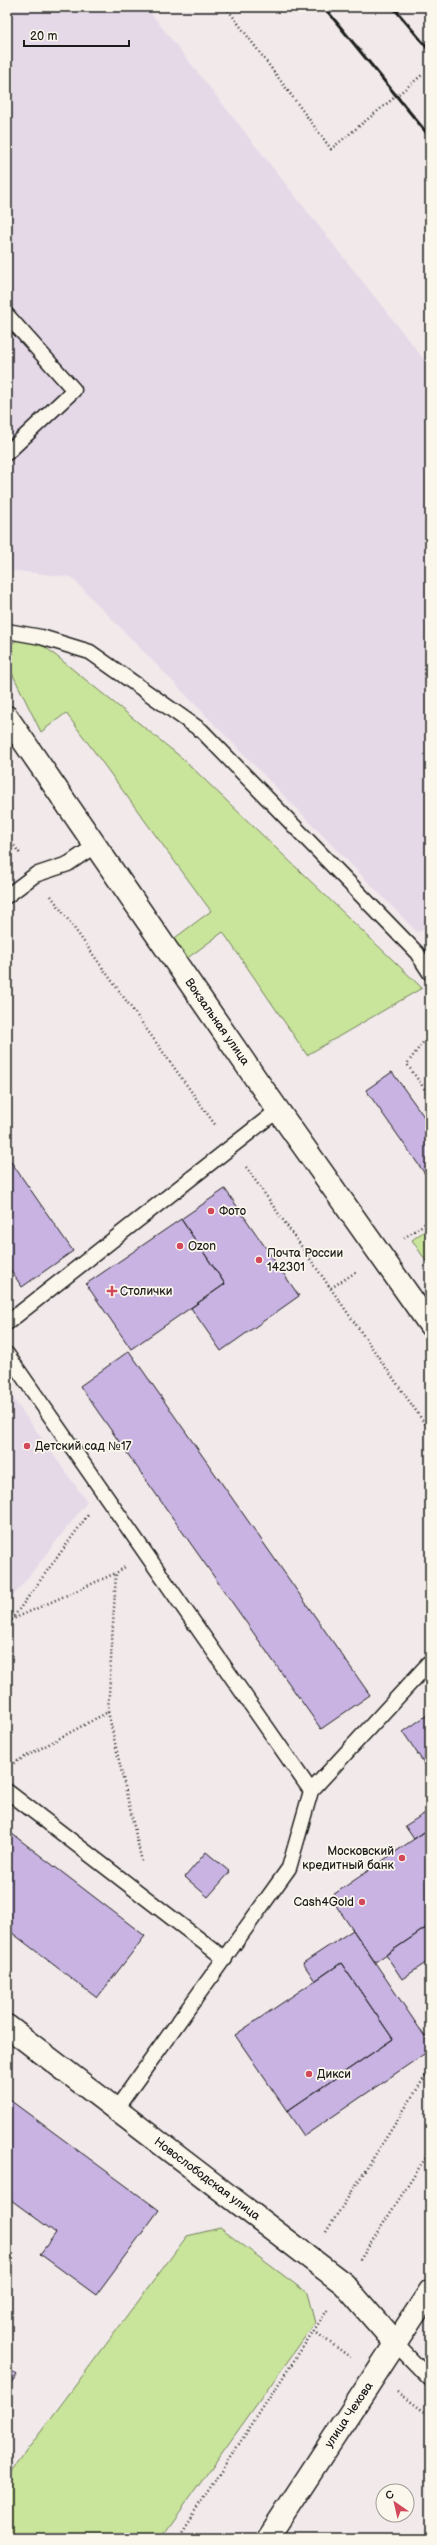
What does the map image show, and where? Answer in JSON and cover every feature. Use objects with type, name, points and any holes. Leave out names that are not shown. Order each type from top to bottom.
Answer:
[{"type":"street","name":"Вокзальная улица","points":[[7,717],[278,1110],[430,1325]]},
{"type":"street","name":"Новослободская улица","points":[[7,2026],[344,2284],[396,2344]]},
{"type":"street","name":"улица Чехова","points":[[268,2538],[430,2291]]},
{"type":"lane","points":[[7,315],[74,390],[7,453]]},
{"type":"lane","points":[[7,631],[41,637],[90,652],[202,731],[417,952],[430,973]]},
{"type":"lane","points":[[7,896],[35,875],[68,864],[96,845]]},
{"type":"lane","points":[[7,1323],[278,1110]]},
{"type":"lane","points":[[7,1354],[310,1791]]},
{"type":"lane","points":[[116,2109],[289,1868],[310,1791],[430,1662]]},
{"type":"lane","points":[[7,1791],[225,1959]]},
{"type":"lane","points":[[396,2344],[430,2379]]},
{"type":"path","points":[[226,7],[331,149],[422,75]]},
{"type":"path","points":[[430,1033],[406,1064],[430,1097]]},
{"type":"path","points":[[7,1626],[103,1493]]},
{"type":"path","points":[[11,1621],[116,1573],[145,1553]]},
{"type":"path","points":[[116,1573],[108,1712],[150,1901]]},
{"type":"path","points":[[7,1767],[108,1712]]},
{"type":"path","points":[[310,2257],[430,2069]]},
{"type":"path","points":[[177,2538],[430,2151]]},
{"type":"shaded area","points":[[7,7],[146,7],[430,367],[430,928],[417,932],[71,577],[7,570]]},
{"type":"shaded area","name":"Детский сад №17","points":[[7,1390],[87,1502],[7,1604]]},
{"type":"green space","points":[[20,638],[44,646],[182,758],[422,988],[307,1055],[223,932],[178,965],[164,946],[211,911],[66,713],[41,732],[7,663],[7,647]]},
{"type":"green space","points":[[430,1227],[430,1267],[412,1240]]},
{"type":"green space","points":[[220,2228],[307,2293],[315,2323],[161,2538],[7,2538],[7,2477],[187,2236]]},
{"type":"building","points":[[392,1072],[430,1125],[430,1181],[366,1090]]},
{"type":"building","points":[[7,1156],[73,1251],[22,1287],[7,1265]]},
{"type":"building","points":[[225,1189],[299,1296],[221,1351],[191,1308],[225,1284],[181,1219]]},
{"type":"building","points":[[181,1219],[225,1284],[131,1349],[86,1284]]},
{"type":"building","points":[[129,1351],[370,1695],[321,1729],[80,1386]]},
{"type":"building","points":[[430,1713],[430,1772],[403,1732]]},
{"type":"building","points":[[430,1810],[430,1828],[414,1839],[405,1826]]},
{"type":"building","points":[[430,1828],[430,1925],[375,1962],[330,1897]]},
{"type":"building","points":[[7,1830],[145,1936],[97,1998],[7,1929]]},
{"type":"building","points":[[206,1852],[230,1872],[208,1897],[185,1877]]},
{"type":"building","points":[[430,1925],[430,1960],[402,1979],[386,1955]]},
{"type":"building","points":[[353,1930],[430,2044],[430,2050],[304,2136],[287,2111],[393,2039],[341,1963],[315,1981],[303,1963]]},
{"type":"building","points":[[341,1963],[393,2039],[287,2111],[235,2035]]},
{"type":"building","points":[[7,2098],[159,2210],[96,2295],[40,2254],[56,2233],[7,2197]]},
{"type":"building","points":[[7,2367],[17,2375],[7,2388]]},
{"type":"railway","points":[[324,7],[430,137]]},
{"type":"railway","points":[[393,7],[430,51]]},
{"type":"place","name":"Фото","points":[[211,1211]]},
{"type":"place","name":"Ozon","points":[[180,1246]]},
{"type":"place","name":"Почта России 142301","points":[[259,1260]]},
{"type":"place","name":"Столички","points":[[112,1291]]},
{"type":"place","name":"Детский сад №17","points":[[27,1446]]},
{"type":"place","name":"Московский кредитный банк","points":[[402,1858]]},
{"type":"place","name":"Cash4Gold","points":[[362,1902]]},
{"type":"place","name":"Дикси","points":[[309,2074]]}]
